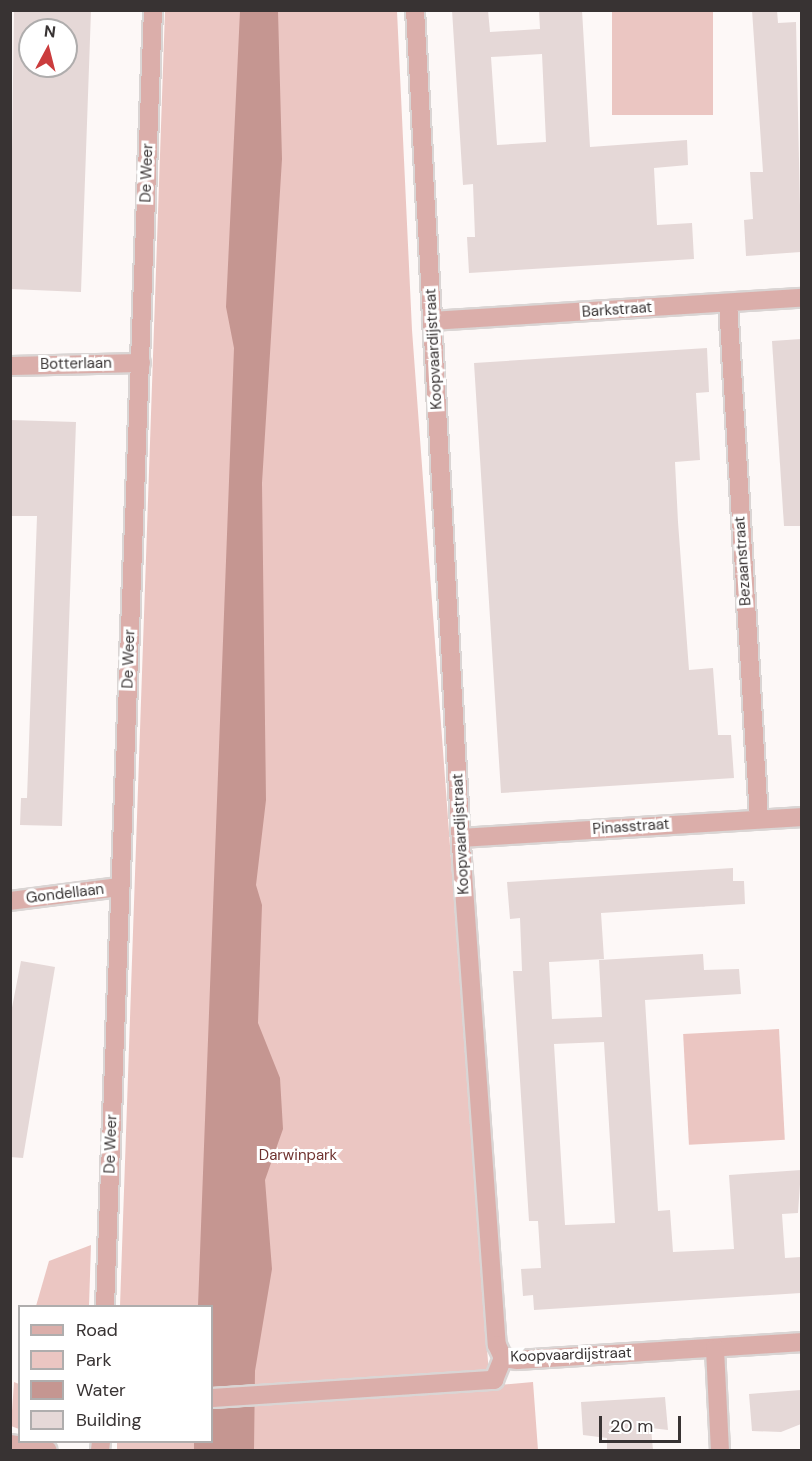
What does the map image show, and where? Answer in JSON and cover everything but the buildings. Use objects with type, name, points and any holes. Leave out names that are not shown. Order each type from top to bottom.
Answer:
[{"type":"street","name":"De Weer","points":[[105,1305],[153,10]]},
{"type":"street","name":"Koopvaardijstraat","points":[[415,10],[461,838],[497,1345],[503,1358],[715,1349],[801,1342]]},
{"type":"street","name":"Barkstraat","points":[[432,321],[801,298]]},
{"type":"street","name":"Bezaanstraat","points":[[728,303],[759,819]]},
{"type":"street","name":"Botterlaan","points":[[10,366],[141,363]]},
{"type":"street","name":"Pinasstraat","points":[[461,838],[801,817]]},
{"type":"street","name":"Gondellaan","points":[[10,901],[120,887]]},
{"type":"street","points":[[715,1349],[720,1450]]},
{"type":"street","points":[[213,1398],[494,1380],[503,1358]]},
{"type":"street","points":[[10,1444],[48,1450]]},
{"type":"green space","name":"Darwinpark","points":[[165,11],[397,11],[412,330],[489,1375],[499,1385],[533,1382],[538,1450],[117,1450],[117,1443],[213,1443],[213,1305],[120,1305]]},
{"type":"green space","points":[[612,11],[713,11],[713,115],[612,115]]},
{"type":"green space","points":[[779,1029],[785,1140],[689,1145],[683,1034]]},
{"type":"green space","points":[[91,1245],[89,1305],[36,1305],[49,1261]]},
{"type":"green space","points":[[14,1382],[18,1384],[18,1429],[11,1426]]},
{"type":"water","points":[[240,11],[278,11],[282,159],[262,483],[266,800],[256,885],[262,905],[258,1023],[280,1078],[283,1129],[265,1180],[272,1269],[255,1371],[254,1450],[194,1450],[194,1443],[213,1443],[213,1305],[198,1305],[234,348],[226,307]]}]
